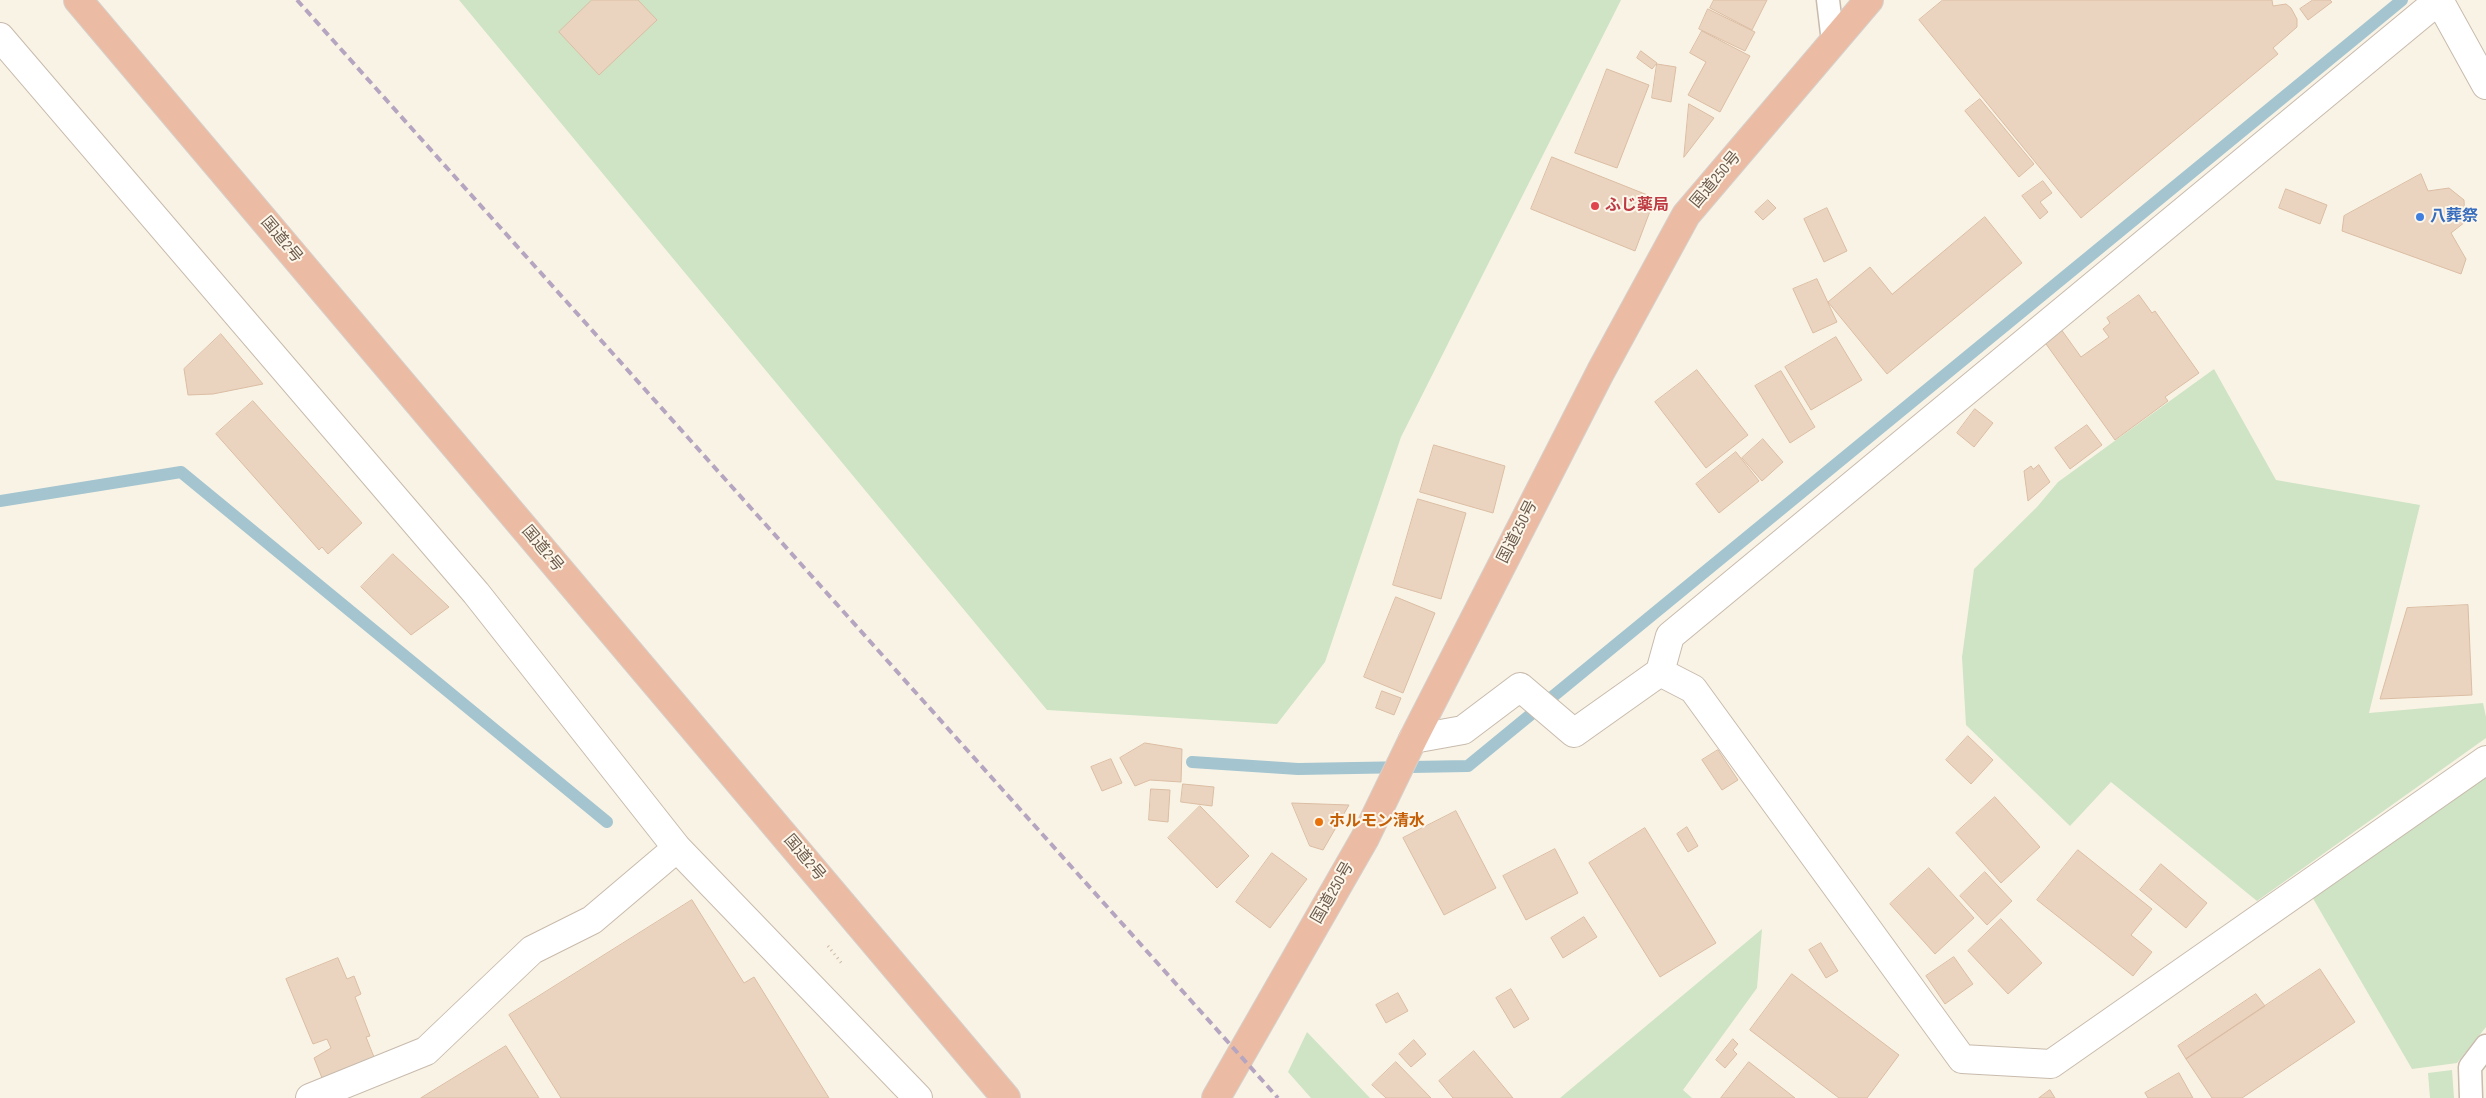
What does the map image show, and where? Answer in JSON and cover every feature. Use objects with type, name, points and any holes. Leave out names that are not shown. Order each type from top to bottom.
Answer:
[{"type":"highway","name":"国道2号","points":[[78,0],[1006,1098]]},
{"type":"highway","name":"国道250号","points":[[1216,1098],[1365,838],[1413,739],[1601,371],[1686,215],[1869,0]]},
{"type":"street","points":[[1413,739],[1463,730],[1520,687],[1574,733],[1660,672],[1670,636],[2439,0],[2486,85]]},
{"type":"street","points":[[0,37],[476,593],[677,848],[918,1098]]},
{"type":"street","points":[[1660,672],[1693,689],[1962,1060],[2051,1064],[2486,760]]},
{"type":"street","points":[[310,1098],[426,1051],[532,950],[592,920],[677,848]]},
{"type":"lane","points":[[1828,0],[1833,42]]},
{"type":"lane","points":[[2471,1098],[2470,1067],[2486,1046]]},
{"type":"green space","points":[[459,0],[1621,0],[1401,437],[1325,662],[1277,724],[1047,710]]},
{"type":"green space","points":[[2214,369],[2276,480],[2420,505],[2369,713],[2483,703],[2486,717],[2486,738],[2257,901],[2111,782],[2070,826],[1966,725],[1962,657],[1974,569],[2037,507],[2058,482]]},
{"type":"green space","points":[[2486,771],[2486,1027],[2457,1063],[2412,1069],[2311,895]]},
{"type":"green space","points":[[1762,929],[1757,988],[1683,1090],[1692,1098],[1560,1098]]},
{"type":"green space","points":[[1307,1032],[1370,1098],[1311,1098],[1288,1072]]},
{"type":"green space","points":[[2452,1070],[2454,1098],[2430,1098],[2428,1073]]},
{"type":"building","points":[[592,0],[638,0],[657,20],[599,75],[559,32]]},
{"type":"building","points":[[1714,0],[1767,0],[1752,30],[1710,8]]},
{"type":"building","points":[[1943,0],[2272,0],[2273,6],[2286,4],[2291,8],[2297,19],[2297,27],[2273,48],[2278,54],[2081,218],[1919,20]]},
{"type":"building","points":[[2313,0],[2330,0],[2332,2],[2308,20],[2300,9]]},
{"type":"building","points":[[1708,9],[1755,32],[1745,51],[1699,29]]},
{"type":"building","points":[[1702,31],[1750,56],[1720,112],[1688,95],[1706,62],[1690,53]]},
{"type":"building","points":[[1641,51],[1657,63],[1652,69],[1637,58]]},
{"type":"building","points":[[1657,64],[1676,67],[1671,102],[1652,98]]},
{"type":"building","points":[[1607,69],[1649,85],[1617,168],[1575,153]]},
{"type":"building","points":[[1980,99],[2034,164],[2019,177],[1965,111]]},
{"type":"building","points":[[1689,104],[1714,118],[1684,157]]},
{"type":"building","points":[[1552,157],[1655,198],[1635,251],[1531,209]]},
{"type":"building","points":[[2421,174],[2428,191],[2449,188],[2464,200],[2465,222],[2451,233],[2466,259],[2461,274],[2342,231],[2344,216]]},
{"type":"building","points":[[2043,181],[2052,193],[2040,202],[2048,212],[2040,219],[2022,196]]},
{"type":"building","points":[[2286,189],[2327,205],[2320,224],[2279,208]]},
{"type":"building","points":[[1768,200],[1776,208],[1763,220],[1755,212]]},
{"type":"building","points":[[1827,208],[1847,251],[1824,262],[1804,219]]},
{"type":"building","points":[[1985,217],[2022,263],[1887,374],[1828,302],[1870,267],[1892,294]]},
{"type":"building","points":[[1817,279],[1837,322],[1813,333],[1793,289]]},
{"type":"building","points":[[2139,295],[2152,313],[2155,311],[2199,373],[2165,397],[2168,401],[2115,440],[2041,337],[2058,325],[2081,357],[2109,337],[2103,329],[2110,323],[2107,318]]},
{"type":"building","points":[[221,334],[263,384],[213,394],[188,395],[184,369]]},
{"type":"building","points":[[1836,337],[1862,380],[1811,410],[1785,367]]},
{"type":"building","points":[[1697,370],[1748,435],[1706,468],[1655,402]]},
{"type":"building","points":[[1781,371],[1815,427],[1790,443],[1755,386]]},
{"type":"building","points":[[253,401],[362,523],[328,554],[322,547],[319,550],[216,434]]},
{"type":"building","points":[[1975,409],[1993,423],[1974,447],[1957,433]]},
{"type":"building","points":[[2087,425],[2102,445],[2070,469],[2055,448]]},
{"type":"building","points":[[1763,439],[1783,462],[1762,481],[1742,458]]},
{"type":"building","points":[[1434,445],[1505,466],[1493,513],[1420,492]]},
{"type":"building","points":[[1736,452],[1759,481],[1719,513],[1696,484]]},
{"type":"building","points":[[2039,465],[2050,482],[2028,501],[2024,471],[2031,466],[2033,469]]},
{"type":"building","points":[[1418,499],[1466,513],[1441,599],[1393,585]]},
{"type":"building","points":[[393,554],[449,607],[411,635],[361,587]]},
{"type":"building","points":[[1396,597],[1435,613],[1403,693],[1364,677]]},
{"type":"building","points":[[2468,605],[2472,695],[2380,699],[2407,608]]},
{"type":"building","points":[[1382,691],[1401,698],[1394,715],[1376,708]]},
{"type":"building","points":[[1968,736],[1993,760],[1971,784],[1946,760]]},
{"type":"building","points":[[1145,743],[1182,749],[1181,782],[1150,780],[1135,786],[1120,758]]},
{"type":"building","points":[[1718,750],[1738,780],[1722,790],[1702,760]]},
{"type":"building","points":[[1111,759],[1122,783],[1102,791],[1091,767]]},
{"type":"building","points":[[1183,784],[1214,787],[1212,806],[1181,802]]},
{"type":"building","points":[[1151,789],[1170,790],[1168,822],[1149,820]]},
{"type":"building","points":[[1995,797],[2040,847],[2001,883],[1956,833]]},
{"type":"building","points":[[1292,803],[1349,805],[1323,850],[1310,846]]},
{"type":"building","points":[[1200,806],[1249,856],[1217,888],[1168,838]]},
{"type":"building","points":[[1456,811],[1496,888],[1444,915],[1403,838]]},
{"type":"building","points":[[1687,827],[1698,846],[1688,852],[1677,834]]},
{"type":"building","points":[[1645,828],[1716,943],[1660,977],[1589,863]]},
{"type":"building","points":[[1555,849],[1578,893],[1526,920],[1503,876]]},
{"type":"building","points":[[2078,850],[2152,909],[2131,935],[2152,952],[2133,976],[2037,900]]},
{"type":"building","points":[[1272,853],[1307,879],[1270,928],[1236,902]]},
{"type":"building","points":[[2161,864],[2207,903],[2186,928],[2140,890]]},
{"type":"building","points":[[1929,868],[1974,918],[1935,954],[1890,904]]},
{"type":"building","points":[[1985,872],[2012,901],[1987,925],[1960,896]]},
{"type":"building","points":[[692,900],[744,983],[754,977],[829,1098],[561,1098],[509,1015]]},
{"type":"building","points":[[1584,917],[1597,937],[1563,958],[1551,938]]},
{"type":"building","points":[[2001,919],[2042,963],[2008,994],[1968,951]]},
{"type":"building","points":[[1821,943],[1838,971],[1826,978],[1809,950]]},
{"type":"building","points":[[1954,957],[1973,984],[1945,1004],[1926,976]]},
{"type":"building","points":[[338,958],[347,979],[354,976],[361,994],[355,997],[370,1036],[366,1037],[374,1057],[322,1078],[314,1058],[331,1048],[327,1039],[313,1044],[286,979]]},
{"type":"building","points":[[2320,969],[2355,1022],[2242,1098],[2212,1098],[2186,1059]]},
{"type":"building","points":[[1792,974],[1899,1055],[1867,1098],[1839,1098],[1750,1030]]},
{"type":"building","points":[[1511,989],[1529,1019],[1514,1028],[1496,998]]},
{"type":"building","points":[[1398,993],[1408,1011],[1386,1023],[1376,1005]]},
{"type":"building","points":[[2256,994],[2265,1006],[2186,1059],[2178,1046]]},
{"type":"building","points":[[1733,1039],[1738,1044],[1733,1050],[1737,1054],[1725,1068],[1716,1060]]},
{"type":"building","points":[[1414,1040],[1426,1054],[1411,1067],[1399,1054]]},
{"type":"building","points":[[506,1046],[539,1098],[421,1098]]},
{"type":"building","points":[[1474,1051],[1513,1098],[1453,1098],[1439,1081]]},
{"type":"building","points":[[1396,1062],[1431,1098],[1386,1098],[1372,1085]]},
{"type":"building","points":[[1749,1062],[1795,1098],[1721,1098]]},
{"type":"building","points":[[2179,1073],[2193,1098],[2148,1098],[2145,1093]]},
{"type":"building","points":[[2050,1090],[2055,1098],[2039,1098]]},
{"type":"waterway","points":[[1192,762],[1298,769],[1468,766],[2402,0]]},
{"type":"waterway","points":[[0,501],[181,472],[607,822]]},
{"type":"railway","points":[[297,0],[1278,1098]]},
{"type":"place","name":"ふじ薬局","points":[[1595,206]]},
{"type":"place","name":"八葬祭","points":[[2420,217]]},
{"type":"place","name":"ホルモン清水","points":[[1319,822]]}]
